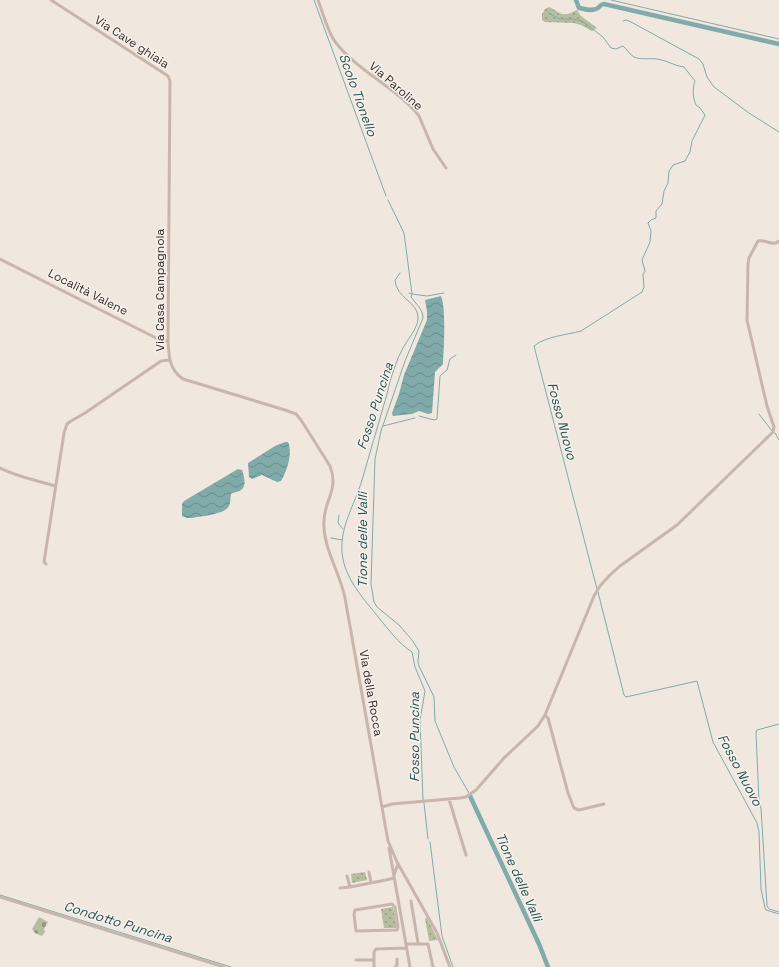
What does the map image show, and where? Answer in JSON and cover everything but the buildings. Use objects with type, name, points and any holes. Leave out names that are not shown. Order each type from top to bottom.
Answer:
[{"type":"street","name":"Via Cave ghiaia","points":[[51,0],[168,76],[171,93]]},
{"type":"street","name":"Via Paroline","points":[[318,0],[335,42],[352,60],[416,112],[433,149],[446,168]]},
{"type":"street","name":"Via Casa Campagnola","points":[[171,93],[169,360],[174,370],[183,379],[285,410],[296,414],[302,420]]},
{"type":"street","points":[[382,807],[392,804],[466,797],[483,783],[504,758],[538,726],[545,716],[594,596],[600,586],[620,566],[677,525],[772,433],[774,430],[767,406],[746,310],[749,258],[758,241],[775,244],[779,241]]},
{"type":"street","name":"Località Valene","points":[[0,258],[162,341],[168,341]]},
{"type":"street","points":[[46,564],[44,562],[44,555],[64,433],[67,424],[161,362],[169,360]]},
{"type":"street","name":"Via della Rocca","points":[[302,420],[328,462],[334,480],[332,492],[324,515],[324,534],[328,548],[340,576],[346,598],[389,845],[437,933],[450,967]]},
{"type":"street","points":[[0,468],[20,477],[55,486]]},
{"type":"street","points":[[545,716],[548,718],[571,804],[574,808],[579,810],[604,804]]},
{"type":"street","points":[[449,799],[466,855]]},
{"type":"street","points":[[389,845],[410,967]]},
{"type":"street","points":[[393,868],[393,863],[398,863],[394,878]]},
{"type":"street","points":[[369,872],[371,883]]},
{"type":"street","points":[[340,888],[394,878],[397,872],[403,872]]},
{"type":"street","points":[[348,876],[350,887]]},
{"type":"street","points":[[0,897],[224,967]]},
{"type":"street","points":[[411,901],[418,944]]},
{"type":"street","points":[[392,904],[397,916],[398,927],[396,931],[359,932],[356,930],[355,910],[392,904]]},
{"type":"street","points":[[397,916],[401,915]]},
{"type":"street","points":[[406,944],[428,944],[433,967]]},
{"type":"street","points":[[374,967],[375,951],[378,949],[406,948]]},
{"type":"street","points":[[395,967],[397,965],[397,959]]},
{"type":"street","points":[[356,960],[374,960]]},
{"type":"green space","points":[[549,7],[565,14],[569,14],[577,10],[581,16],[597,28],[592,31],[574,23],[545,22],[542,20],[542,14],[545,9]]},
{"type":"green space","points":[[365,872],[367,880],[352,883],[351,874]]},
{"type":"green space","points":[[393,907],[397,928],[384,928],[381,909]]},
{"type":"green space","points":[[39,917],[48,922],[42,936],[35,933],[32,929]]},
{"type":"green space","points":[[425,918],[427,918],[438,940],[429,941]]},
{"type":"water","points":[[441,296],[444,309],[443,364],[435,372],[432,413],[428,414],[419,411],[412,414],[393,416],[392,413],[404,375],[427,320],[425,300]]},
{"type":"water","points":[[288,442],[290,457],[281,481],[277,482],[262,475],[252,479],[249,477],[248,463],[275,446]]},
{"type":"water","points":[[238,469],[242,470],[244,475],[244,486],[240,491],[231,494],[230,504],[226,509],[206,516],[187,518],[182,516],[182,504],[184,501]]},
{"type":"waterway","name":"Scolo Tionello","points":[[314,0],[386,196]]},
{"type":"waterway","points":[[576,0],[579,8],[588,10],[593,10],[604,4],[779,44]]},
{"type":"waterway","points":[[611,0],[779,39]]},
{"type":"waterway","name":"Fosso Nuovo","points":[[549,13],[559,19],[573,19],[582,21],[603,37],[611,48],[616,49],[623,46],[634,57],[661,60],[684,67],[695,81],[693,90],[695,103],[705,115],[692,141],[690,152],[685,161],[673,165],[669,171],[668,183],[664,191],[662,204],[656,211],[656,218],[648,223],[651,231],[650,242],[642,260],[645,271],[643,274],[644,287],[642,292],[581,331],[550,338],[534,346],[597,589]]},
{"type":"waterway","points":[[623,21],[626,20],[631,22],[699,59],[703,64],[707,77],[714,87],[749,113],[779,132]]},
{"type":"waterway","name":"Scolo Tionello","points":[[388,200],[404,233],[412,294],[427,296],[444,293]]},
{"type":"waterway","name":"Fosso Puncina","points":[[400,273],[395,280],[396,286],[403,296],[415,307],[418,321],[397,360],[391,378],[362,480],[343,533],[342,552],[346,570],[355,587],[394,636],[402,645],[412,652],[415,667],[425,691],[420,720],[423,800]]},
{"type":"waterway","name":"Tione delle Valli","points":[[409,293],[412,294],[411,297],[421,309],[423,318],[405,361],[381,431],[375,459],[371,584],[374,602],[377,607],[399,625],[419,651],[419,666],[434,697],[435,721],[454,767],[469,793]]},
{"type":"waterway","name":"Tione delle Valli","points":[[419,416],[434,420],[437,419],[440,376],[447,370],[450,359],[456,355]]},
{"type":"waterway","points":[[759,414],[772,431]]},
{"type":"waterway","name":"Tione delle Valli","points":[[383,426],[415,418]]},
{"type":"waterway","points":[[775,433],[779,440]]},
{"type":"waterway","name":"Fosso Puncina","points":[[339,515],[338,523],[343,529]]},
{"type":"waterway","name":"Fosso Puncina","points":[[331,538],[342,540]]},
{"type":"waterway","name":"Fosso Nuovo","points":[[598,592],[624,695],[626,697],[697,681],[713,742],[757,823],[759,832],[761,889],[765,908],[766,910],[779,914]]},
{"type":"waterway","points":[[779,724],[757,730],[756,732],[759,802],[761,808],[767,906],[769,909],[779,912]]},
{"type":"waterway","name":"Tione delle Valli","points":[[470,796],[539,944],[548,967]]},
{"type":"waterway","name":"Fosso Puncina","points":[[424,803],[428,839]]},
{"type":"waterway","name":"Fosso Puncina","points":[[430,842],[442,936],[453,967]]},
{"type":"waterway","name":"Condotto Puncina","points":[[0,895],[231,967]]}]
